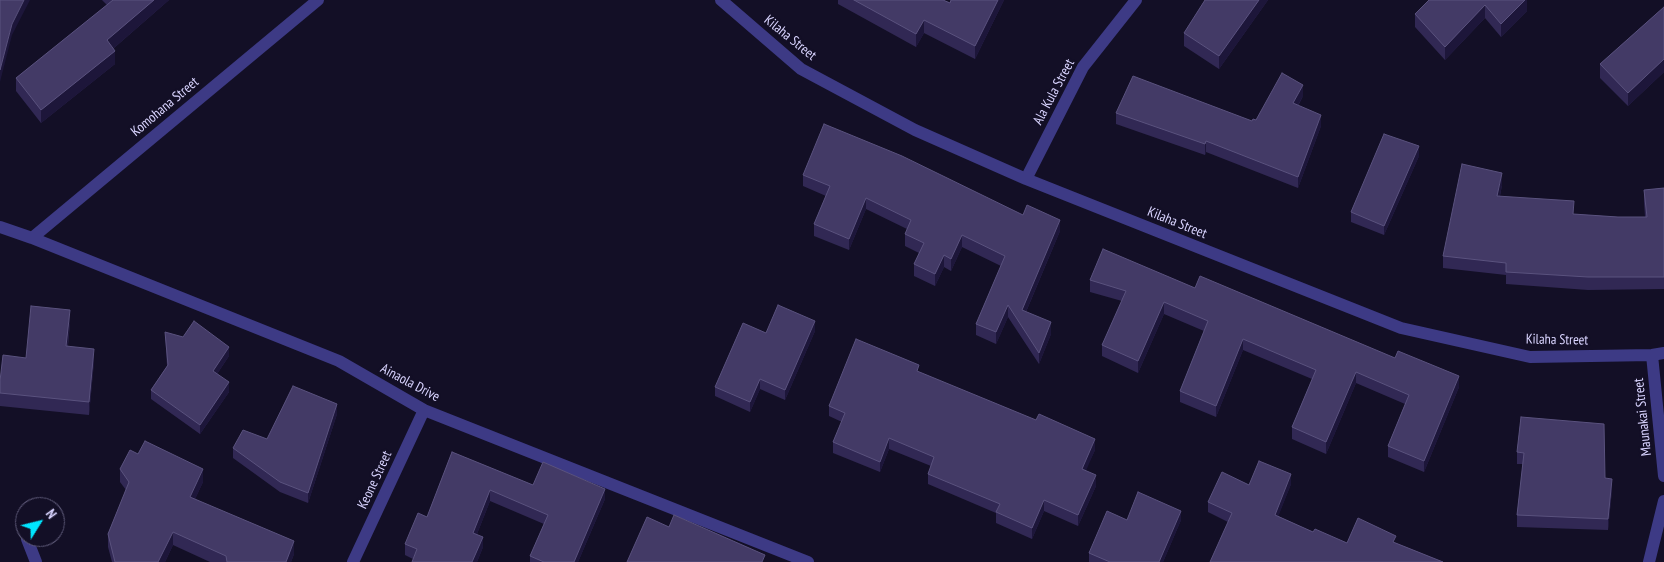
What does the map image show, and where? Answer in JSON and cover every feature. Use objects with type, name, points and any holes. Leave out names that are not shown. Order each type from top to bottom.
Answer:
[{"type":"street","name":"Komohana Street","points":[[32,238],[318,0]]},
{"type":"street","name":"Kilaha Street","points":[[721,0],[801,69],[915,130],[1026,179],[1401,328],[1530,357],[1658,354]]},
{"type":"street","name":"Ala Kula Street","points":[[1026,179],[1083,67],[1136,0]]},
{"type":"street","name":"Ainaola Drive","points":[[0,227],[32,238],[339,361],[424,410],[808,562]]},
{"type":"street","name":"Maunakai Street","points":[[1658,354],[1664,476]]},
{"type":"street","name":"Keone Street","points":[[353,562],[424,410]]},
{"type":"street","points":[[1649,562],[1664,501]]},
{"type":"street","points":[[30,547],[36,562]]},
{"type":"building","points":[[0,0],[24,0],[12,24],[0,70]]},
{"type":"building","points":[[113,0],[154,0],[107,40],[115,51],[41,110],[16,78]]},
{"type":"building","points":[[854,0],[943,0],[950,3],[951,0],[998,0],[975,46],[924,20],[916,34]]},
{"type":"building","points":[[1205,0],[1259,0],[1219,56],[1184,33]]},
{"type":"building","points":[[1429,0],[1525,0],[1501,24],[1485,5],[1445,47],[1415,14]]},
{"type":"building","points":[[1664,7],[1664,59],[1628,93],[1600,64]]},
{"type":"building","points":[[1282,73],[1303,85],[1293,103],[1321,115],[1298,177],[1206,141],[1205,144],[1116,113],[1133,76],[1252,121],[1253,119],[1256,120]]},
{"type":"building","points":[[824,124],[902,156],[1023,215],[1027,205],[1060,220],[1022,310],[1051,322],[1039,353],[1008,305],[996,332],[976,324],[1005,256],[962,235],[951,259],[944,255],[935,274],[914,264],[924,243],[905,234],[911,220],[866,198],[849,239],[814,224],[830,186],[803,175]]},
{"type":"building","points":[[1384,134],[1419,146],[1384,226],[1351,212]]},
{"type":"building","points":[[1462,164],[1502,173],[1497,196],[1574,201],[1573,214],[1647,217],[1644,190],[1664,188],[1664,277],[1588,277],[1506,272],[1506,263],[1443,256]]},
{"type":"building","points":[[1103,249],[1195,288],[1200,276],[1395,358],[1398,351],[1459,376],[1424,461],[1388,446],[1409,395],[1356,372],[1326,442],[1292,427],[1316,370],[1243,339],[1216,406],[1180,391],[1208,321],[1164,302],[1138,361],[1102,345],[1126,291],[1090,280]]},
{"type":"building","points":[[778,305],[815,321],[785,390],[760,379],[750,402],[715,387],[743,323],[766,333]]},
{"type":"building","points":[[31,306],[70,310],[66,346],[94,349],[89,402],[0,393],[3,355],[26,358]]},
{"type":"building","points":[[194,321],[229,347],[213,371],[229,382],[200,425],[151,390],[168,365],[165,332],[183,337]]},
{"type":"building","points":[[856,339],[919,365],[917,371],[1036,420],[1039,414],[1095,439],[1082,469],[1096,475],[1078,515],[1044,500],[1032,528],[996,512],[1000,504],[928,474],[934,457],[889,438],[880,462],[833,442],[845,413],[829,406]]},
{"type":"building","points":[[293,386],[337,404],[308,493],[280,482],[233,448],[243,430],[267,439]]},
{"type":"building","points":[[1521,417],[1604,424],[1605,478],[1612,479],[1608,519],[1517,515],[1524,453],[1517,452]]},
{"type":"building","points":[[145,441],[203,469],[190,497],[294,541],[286,562],[227,562],[226,556],[173,532],[158,562],[115,562],[108,534],[129,482],[120,469],[130,450],[138,454]]},
{"type":"building","points":[[452,452],[533,485],[543,462],[605,489],[574,562],[544,562],[530,556],[548,515],[490,490],[473,533],[483,537],[472,562],[412,562],[417,549],[405,544],[418,513],[427,517]]},
{"type":"building","points":[[1259,461],[1291,474],[1275,515],[1313,532],[1315,529],[1347,543],[1358,518],[1396,536],[1393,542],[1443,562],[1210,562],[1232,513],[1208,502],[1222,472],[1249,485]]},
{"type":"building","points":[[1138,492],[1181,511],[1159,562],[1110,562],[1089,553],[1107,511],[1127,520]]},
{"type":"building","points":[[674,515],[765,555],[762,562],[627,562],[647,517],[669,527]]}]
